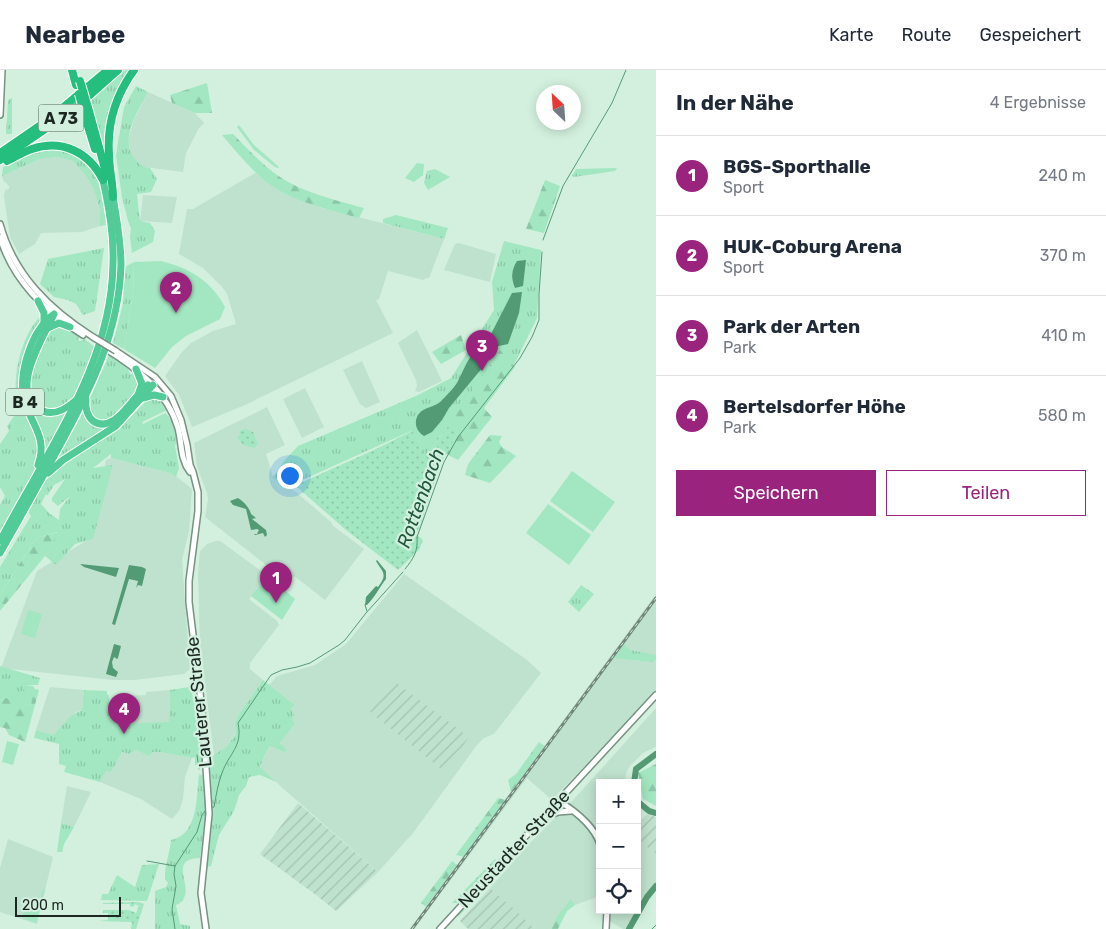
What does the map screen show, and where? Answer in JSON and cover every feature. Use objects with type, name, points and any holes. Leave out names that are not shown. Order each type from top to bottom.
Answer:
[{"type":"highway","points":[[72,70],[78,83],[113,197]]},
{"type":"highway","points":[[78,70],[78,83]]},
{"type":"highway","name":"A 73","points":[[0,153],[48,120],[108,70]]},
{"type":"highway","name":"A 73","points":[[0,161],[72,110],[118,70]]},
{"type":"highway","points":[[113,197],[109,156],[110,127],[118,98],[134,70]]},
{"type":"highway","points":[[87,112],[103,180]]},
{"type":"highway","points":[[0,161],[38,148],[54,145],[65,146],[83,154],[95,167],[103,180]]},
{"type":"highway","name":"B 4","points":[[83,396],[100,346],[112,290],[112,238],[103,180]]},
{"type":"highway","name":"B 4","points":[[0,553],[67,422],[98,371],[111,334],[119,289],[120,241],[113,197]]},
{"type":"highway","points":[[38,301],[44,313],[44,322]]},
{"type":"highway","points":[[44,322],[55,312]]},
{"type":"highway","points":[[55,312],[43,334],[30,367],[28,379],[27,388],[32,402],[40,410],[57,412],[83,396],[93,421],[103,424],[109,423],[139,397],[142,384],[136,369]]},
{"type":"highway","name":"B 4","points":[[0,541],[35,483],[40,460],[42,444],[38,430],[24,401],[23,378],[32,346],[44,322]]},
{"type":"highway","points":[[43,334],[55,324],[70,327]]},
{"type":"highway","points":[[35,483],[58,463],[116,426],[153,381]]},
{"type":"highway","points":[[139,397],[150,395],[163,397]]},
{"type":"street","points":[[0,115],[2,70]]},
{"type":"street","points":[[0,224],[13,263]]},
{"type":"street","points":[[0,236],[13,263]]},
{"type":"street","name":"Lauterer Straße","points":[[13,263],[24,285],[38,301],[93,339]]},
{"type":"street","name":"Lauterer Straße","points":[[13,263],[33,288],[70,327],[115,352],[153,381],[171,396],[178,411],[198,488],[189,602],[202,710],[209,814],[201,893],[206,929]]},
{"type":"street","name":"Lauterer Straße","points":[[115,352],[153,381],[178,427],[184,463],[194,476]]},
{"type":"street","name":"Neustadter Straße","points":[[440,929],[656,695]]},
{"type":"street","points":[[559,801],[574,812],[596,836]]},
{"type":"street","points":[[542,818],[558,812],[574,812]]},
{"type":"street","points":[[606,929],[607,914]]},
{"type":"shaded area","points":[[148,92],[195,113],[204,123],[199,128],[186,153],[183,172],[143,167],[131,155],[128,140],[134,120]]},
{"type":"shaded area","points":[[58,157],[73,161],[86,176],[94,190],[100,210],[100,226],[82,232],[41,233],[35,244],[19,254],[10,237],[4,196],[5,190],[9,189],[9,186],[2,176],[40,159]]},
{"type":"shaded area","points":[[255,173],[284,193],[319,207],[444,239],[429,278],[423,280],[388,271],[379,299],[376,300],[393,333],[245,405],[192,427],[179,395],[165,376],[191,343],[213,331],[236,324],[227,294],[222,287],[203,268],[179,254],[187,209],[193,209]]},
{"type":"shaded area","points":[[143,195],[177,197],[172,223],[140,221]]},
{"type":"shaded area","points":[[459,243],[496,254],[490,282],[444,270],[455,244]]},
{"type":"shaded area","points":[[526,260],[523,286],[515,288],[512,278],[514,268],[517,261]]},
{"type":"shaded area","points":[[522,292],[519,313],[508,344],[490,346],[491,334],[512,293]]},
{"type":"shaded area","points":[[417,330],[442,381],[419,392],[415,391],[417,386],[416,380],[398,343]]},
{"type":"shaded area","points":[[477,354],[482,356],[485,361],[483,367],[432,432],[424,436],[416,425],[419,413],[439,403],[447,395],[458,382],[470,357]]},
{"type":"shaded area","points":[[362,361],[380,402],[366,408],[360,404],[343,370]]},
{"type":"shaded area","points":[[305,388],[324,427],[302,438],[283,399]]},
{"type":"shaded area","points":[[267,407],[285,445],[266,454],[273,477],[281,486],[289,486],[332,525],[364,549],[325,600],[294,576],[289,583],[205,517],[208,499],[197,467],[194,443]]},
{"type":"shaded area","points":[[111,458],[172,473],[192,489],[189,531],[182,560],[190,669],[184,674],[135,680],[113,680],[1,668],[37,571],[89,539],[106,460]]},
{"type":"shaded area","points":[[238,498],[256,518],[252,519],[266,530],[267,535],[265,537],[263,533],[255,535],[254,534],[257,534],[259,530],[257,529],[251,530],[246,509],[233,505],[230,501]]},
{"type":"shaded area","points":[[220,541],[268,576],[249,599],[277,621],[279,625],[250,663],[250,669],[263,680],[239,714],[235,723],[236,733],[226,747],[214,755],[200,644],[198,575],[200,551],[207,544]]},
{"type":"shaded area","points":[[377,560],[386,571],[386,579],[372,599],[365,605],[366,597],[376,586],[378,587],[384,576]]},
{"type":"shaded area","points":[[80,564],[119,568],[116,577]]},
{"type":"shaded area","points":[[129,565],[146,569],[142,586],[138,585],[136,588],[138,581],[129,579],[115,625],[112,624]]},
{"type":"shaded area","points":[[404,574],[527,660],[541,673],[494,734],[484,738],[477,745],[413,833],[378,872],[260,768],[270,746],[286,751],[280,744],[292,720],[291,709],[295,705],[269,685],[277,676],[315,665],[346,644]]},
{"type":"shaded area","points":[[656,594],[656,691],[552,800],[527,778],[414,929],[410,929]]},
{"type":"shaded area","points":[[114,644],[121,646],[118,658],[114,657],[112,662],[113,668],[118,672],[116,677],[106,674]]},
{"type":"shaded area","points":[[394,681],[469,737],[445,772],[370,712]]},
{"type":"shaded area","points":[[50,687],[84,690],[82,710],[76,712],[53,735],[36,730]]},
{"type":"shaded area","points":[[170,690],[169,723],[119,724],[111,715],[111,711],[115,711],[115,699],[121,699],[121,696],[146,695],[146,692]]},
{"type":"shaded area","points":[[656,708],[656,747],[643,753],[630,766],[625,779],[596,779],[596,897],[575,905],[571,900],[551,929],[535,929],[490,888],[530,843],[574,799]]},
{"type":"shaded area","points":[[137,750],[192,758],[185,777],[183,799],[179,811],[172,819],[141,799],[100,782],[106,770],[111,772],[122,752],[129,754]]},
{"type":"shaded area","points":[[67,786],[91,792],[74,827],[61,823]]},
{"type":"shaded area","points":[[298,803],[378,872],[336,911],[260,854]]},
{"type":"shaded area","points":[[647,814],[656,817],[656,854],[641,842],[641,820]]},
{"type":"shaded area","points":[[8,839],[53,857],[37,924],[0,912],[0,868]]},
{"type":"shaded area","points":[[641,842],[656,854],[656,887],[641,910]]},
{"type":"shaded area","points":[[490,888],[535,929],[468,929],[460,921]]},
{"type":"shaded area","points":[[609,914],[639,914],[629,929],[623,929],[609,921]]},
{"type":"green space","points":[[125,70],[130,70],[106,147],[103,149],[90,101]]},
{"type":"green space","points":[[207,83],[212,113],[195,113],[172,103],[170,95]]},
{"type":"green space","points":[[136,86],[148,92],[131,126],[129,145],[131,153],[137,161],[142,166],[150,168],[157,179],[151,192],[137,194],[140,221],[150,223],[155,231],[153,242],[132,253],[131,228],[122,197],[116,155],[124,107]]},
{"type":"green space","points":[[12,98],[12,134],[6,134],[8,100]]},
{"type":"green space","points":[[239,125],[254,145],[278,168],[254,150],[237,127]]},
{"type":"green space","points":[[233,134],[255,157],[280,177],[320,195],[364,208],[359,218],[304,202],[267,182],[222,135]]},
{"type":"green space","points":[[55,149],[78,155],[88,163],[100,188],[106,225],[100,226],[100,210],[94,190],[86,176],[73,161],[58,157],[40,159],[2,176],[3,167],[31,154]]},
{"type":"green space","points":[[417,163],[424,164],[423,175],[414,182],[405,178]]},
{"type":"green space","points":[[617,168],[615,171],[572,176],[576,169]]},
{"type":"green space","points":[[435,169],[450,177],[428,190],[424,183],[427,171]]},
{"type":"green space","points":[[545,180],[560,186],[544,233],[526,229]]},
{"type":"green space","points":[[396,215],[448,228],[444,239],[383,223],[383,219]]},
{"type":"green space","points":[[504,241],[541,250],[537,318],[515,363],[458,432],[449,425],[428,453],[423,453],[411,431],[289,486],[281,487],[273,477],[298,446],[418,395],[451,378],[494,310],[492,282]]},
{"type":"green space","points":[[104,248],[95,311],[83,315],[76,304],[54,297],[40,284],[48,259]]},
{"type":"green space","points":[[161,261],[181,267],[199,277],[213,290],[225,307],[220,319],[186,336],[172,347],[155,368],[124,349],[133,293],[134,262]]},
{"type":"green space","points":[[134,262],[133,293],[124,349],[113,343],[123,304],[125,267]]},
{"type":"green space","points":[[43,315],[20,385],[38,436],[37,462],[30,481],[0,534],[0,505],[5,496],[0,487],[0,444],[9,431],[7,426],[17,412],[16,374],[23,346],[34,324]]},
{"type":"green space","points":[[57,326],[72,330],[79,336],[78,341],[84,339],[95,347],[74,398],[62,408],[48,409],[41,405],[34,397],[31,387],[32,375],[34,363],[44,341]]},
{"type":"green space","points":[[461,335],[466,350],[441,364],[432,352]]},
{"type":"green space","points":[[500,350],[515,367],[484,408],[492,417],[458,460],[446,454],[458,432],[449,425]]},
{"type":"green space","points":[[109,354],[127,367],[130,374],[135,374],[140,382],[133,395],[121,410],[114,416],[99,420],[91,414],[89,405]]},
{"type":"green space","points":[[158,397],[167,410],[142,422],[143,424],[165,413],[175,428],[175,446],[179,468],[176,477],[171,473],[111,458],[111,454],[93,468],[113,465],[93,539],[75,544],[56,565],[45,556],[58,532],[36,538],[0,595],[0,567],[31,516],[28,511],[44,483],[63,462],[123,425],[149,398]],"holes":[[[65,479],[52,498],[52,501],[58,506],[70,496],[60,509],[59,520],[41,504],[46,494],[47,496],[54,485]]]},
{"type":"green space","points":[[29,405],[41,412],[70,409],[46,452],[43,434]]},
{"type":"green space","points":[[84,411],[85,416],[113,424],[58,460],[57,459]]},
{"type":"green space","points":[[449,425],[458,432],[440,465],[416,534],[423,540],[419,550],[398,570],[346,530],[296,485],[412,431],[423,453],[428,453]]},
{"type":"green space","points":[[246,429],[253,432],[258,444],[254,448],[243,445],[238,439],[240,431]]},
{"type":"green space","points":[[490,435],[502,436],[499,442],[502,447],[516,456],[490,483],[465,475],[468,464]]},
{"type":"green space","points":[[572,471],[615,502],[593,532],[550,501]]},
{"type":"green space","points":[[548,504],[591,535],[569,565],[526,533]]},
{"type":"green space","points":[[59,532],[45,556],[0,611],[0,595],[36,538]]},
{"type":"green space","points":[[268,576],[295,599],[282,620],[251,596]]},
{"type":"green space","points":[[581,585],[594,594],[579,612],[568,602]]},
{"type":"green space","points":[[28,610],[42,614],[35,638],[21,634]]},
{"type":"green space","points":[[624,644],[630,650],[656,655],[656,660],[653,662],[614,658]]},
{"type":"green space","points":[[0,666],[40,678],[38,685],[26,685],[32,700],[31,704],[21,707],[4,698],[0,700]]},
{"type":"green space","points":[[263,680],[295,705],[291,709],[294,714],[292,720],[295,723],[280,743],[287,750],[285,752],[270,746],[260,767],[276,782],[260,775],[249,777],[246,786],[239,795],[234,811],[219,835],[211,866],[207,867],[212,812],[208,759],[226,747],[236,734],[235,723],[239,714]]},
{"type":"green space","points":[[25,685],[33,686],[39,690],[25,742],[9,735],[5,728],[0,727],[0,700],[4,698],[18,700],[21,707],[31,704],[32,700],[27,701],[23,694]]},
{"type":"green space","points":[[192,688],[193,701],[196,701],[202,734],[203,759],[201,765],[195,765],[195,757],[160,752],[152,752],[149,756],[137,750],[129,754],[122,752],[111,772],[106,771],[100,782],[64,772],[66,766],[59,764],[59,744],[34,738],[36,730],[53,735],[72,715],[82,710],[84,690],[107,691],[107,695],[109,695],[109,711],[111,711],[111,715],[119,724],[169,722],[170,690]]},
{"type":"green space","points":[[7,741],[19,744],[13,765],[2,762]]},
{"type":"green space","points":[[539,742],[545,746],[511,792],[508,780],[516,774]]},
{"type":"green space","points":[[656,764],[656,806],[643,799],[641,779],[639,779],[638,773]]},
{"type":"green space","points":[[199,774],[203,776],[205,797],[200,858],[190,859],[185,863],[183,874],[186,894],[183,900],[176,905],[180,924],[190,926],[190,929],[155,929],[155,891],[166,887],[168,883],[165,879],[165,874],[171,840],[180,836],[191,823],[196,803]]},
{"type":"green space","points":[[498,798],[506,800],[464,857],[456,855]]},
{"type":"green space","points":[[61,823],[74,827],[64,844],[62,852],[57,852]]},
{"type":"green space","points":[[521,846],[524,846],[459,916],[457,915]]},
{"type":"green space","points":[[495,859],[498,861],[458,903],[452,903]]},
{"type":"green space","points":[[452,861],[457,865],[426,907],[421,903]]},
{"type":"green space","points":[[159,864],[147,901],[101,900],[102,894],[108,894],[117,875],[135,887],[142,865]]},
{"type":"green space","points":[[43,889],[45,890],[36,923],[22,918],[28,898],[40,901]]},
{"type":"green space","points":[[571,899],[575,905],[567,911],[558,929],[551,929],[558,915]]},
{"type":"green space","points":[[138,902],[144,904],[136,929],[131,929],[132,922],[98,921],[108,920],[108,913],[103,913],[103,910],[129,910],[136,913],[139,906],[135,904],[133,907],[130,904],[103,903]]},
{"type":"waterway","name":"Rottenbach","points":[[543,240],[563,186],[612,103],[626,70]]},
{"type":"waterway","name":"Rottenbach","points":[[405,569],[415,554],[417,537],[444,462],[458,437],[520,358],[532,337],[539,320],[542,252]]},
{"type":"waterway","name":"Rottenbach","points":[[212,808],[214,807],[222,773],[235,750],[239,738],[238,723],[271,675],[282,670],[310,663],[339,645],[403,572]]},
{"type":"waterway","name":"Rottenbach","points":[[365,605],[367,611]]},
{"type":"waterway","points":[[635,779],[636,769],[656,754]]},
{"type":"waterway","name":"Rottenbach","points":[[197,755],[199,769]]},
{"type":"waterway","points":[[641,804],[649,811],[656,813]]},
{"type":"waterway","name":"Rottenbach","points":[[175,929],[172,909],[176,886],[175,866],[197,832],[205,811]]},
{"type":"waterway","points":[[147,861],[175,866]]},
{"type":"waterway","points":[[629,929],[647,897],[656,886]]},
{"type":"waterway","points":[[652,929],[656,925]]},
{"type":"railway","points":[[412,929],[656,598]]},
{"type":"place","name":"HUK-Coburg Arena","points":[[176,313]]},
{"type":"place","name":"Park der Arten","points":[[482,371]]},
{"type":"place","name":"BGS-Sporthalle","points":[[276,603]]},
{"type":"place","name":"Bertelsdorfer Höhe","points":[[124,734]]}]
